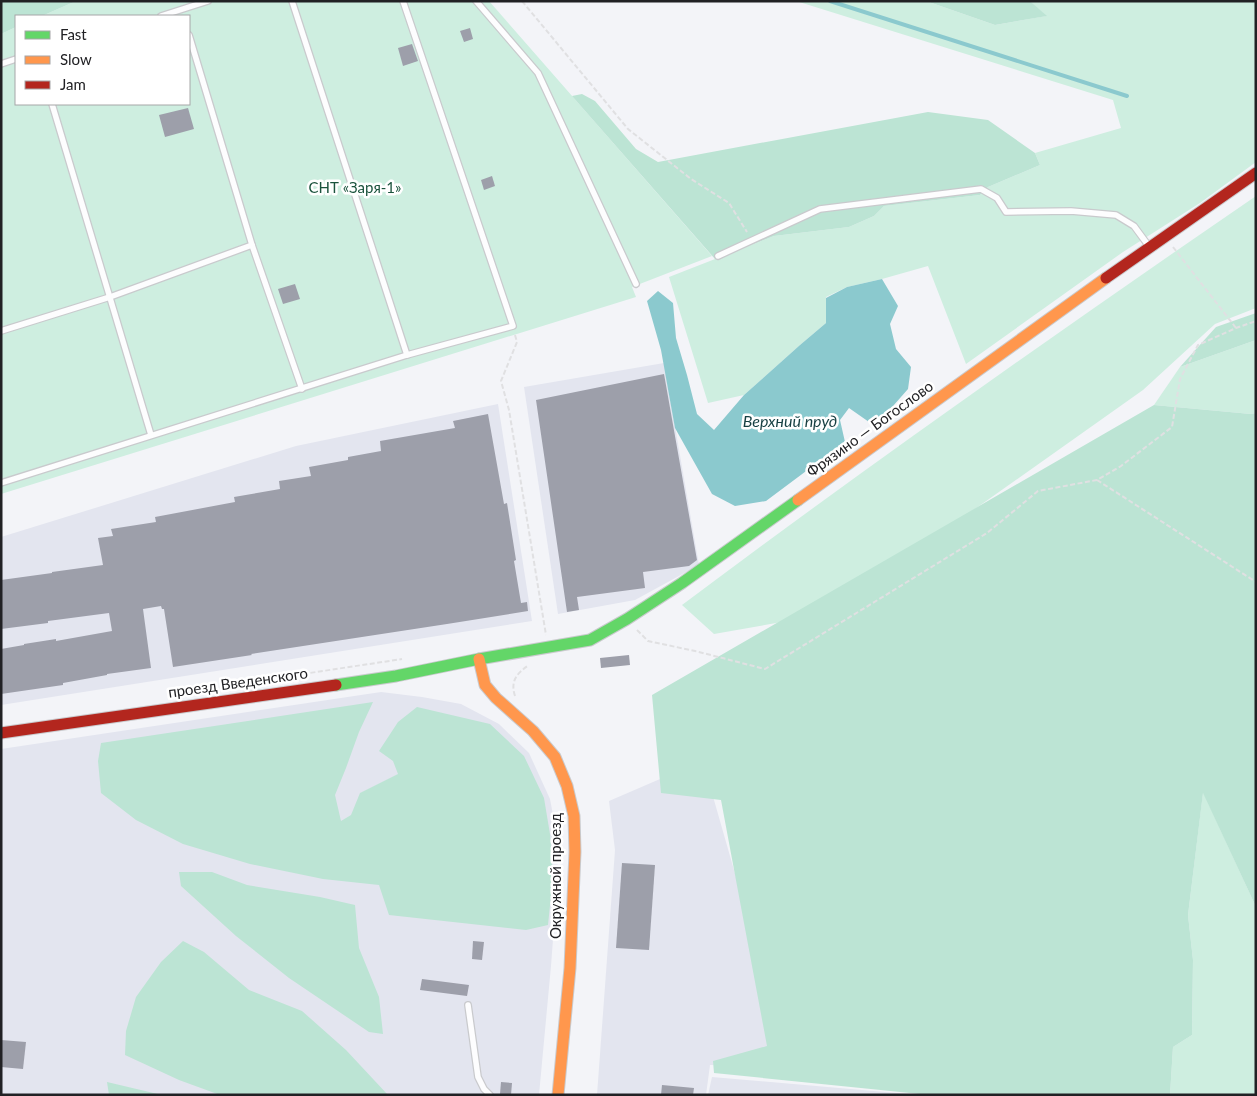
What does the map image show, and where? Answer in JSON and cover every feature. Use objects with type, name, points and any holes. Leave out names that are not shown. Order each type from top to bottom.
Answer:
[{"type":"street","name":"Фрязино — Богослово","points":[[479,659],[590,640],[627,619],[682,583],[1150,247],[1256,174]]},
{"type":"street","name":"проезд Введенского","points":[[1,734],[396,676],[479,659]]},
{"type":"street","name":"Окружной проезд","points":[[479,659],[484,685],[533,731],[555,758],[568,786],[574,816],[575,852],[570,968],[558,1095]]},
{"type":"lane","points":[[168,15],[182,13],[208,1]]},
{"type":"lane","points":[[292,1],[407,355]]},
{"type":"lane","points":[[1,484],[407,355],[513,326],[403,1]]},
{"type":"lane","points":[[476,1],[538,73],[636,284]]},
{"type":"lane","points":[[190,38],[252,245],[302,389]]},
{"type":"lane","points":[[1,64],[15,59]]},
{"type":"lane","points":[[52,105],[151,435]]},
{"type":"lane","points":[[718,256],[820,209],[981,189],[996,198],[1006,212],[1071,211],[1116,216],[1134,226],[1150,247]]},
{"type":"lane","points":[[1,331],[110,297],[252,245]]},
{"type":"lane","points":[[468,1006],[478,1077],[484,1089],[490,1095]]},
{"type":"path","points":[[522,1],[628,129],[692,179],[729,203],[753,240]]},
{"type":"path","points":[[1172,246],[1236,328]]},
{"type":"path","points":[[627,619],[648,641],[765,669],[987,533],[1038,491],[1097,480],[1121,466],[1172,427],[1180,379],[1198,345],[1256,320]]},
{"type":"path","points":[[513,326],[517,342],[501,381],[509,410],[548,647]]},
{"type":"path","points":[[1097,480],[1256,582]]},
{"type":"shaded area","points":[[664,363],[699,565],[635,600],[558,614],[524,387]]},
{"type":"shaded area","points":[[498,404],[532,621],[1,705],[1,537],[296,446]]},
{"type":"shaded area","points":[[381,692],[461,704],[499,724],[529,753],[550,799],[556,831],[558,873],[539,1095],[1,1095],[1,749]]},
{"type":"shaded area","points":[[667,776],[710,786],[790,1066],[710,1065],[706,1095],[597,1095],[615,850],[609,801]]},
{"type":"shaded area","points":[[712,1077],[919,1095],[708,1095]]},
{"type":"green space","points":[[1,1],[76,1],[44,15],[15,15],[15,27],[1,34]]},
{"type":"green space","name":"СНТ «Заря-1»","points":[[76,1],[489,1],[712,256],[632,287],[636,297],[1,494],[1,34],[15,27],[15,105],[190,105],[190,15],[44,15]]},
{"type":"green space","points":[[796,1],[926,1],[995,25],[1046,16],[1030,1],[1256,1],[1256,162],[1200,203],[1123,252],[966,364],[928,266],[847,287],[826,297],[826,323],[744,395],[708,403],[669,277],[774,236],[849,227],[874,216],[884,206],[980,195],[988,187],[1040,165],[1035,153],[1121,128],[1113,100]]},
{"type":"green space","points":[[926,1],[1030,1],[1047,16],[995,25]]},
{"type":"green space","points":[[582,94],[595,101],[636,149],[658,162],[928,112],[988,120],[1035,153],[1040,165],[988,187],[980,195],[884,206],[874,216],[849,227],[774,236],[715,259],[572,96]]},
{"type":"green space","points":[[1256,196],[1256,308],[1215,324],[1143,390],[965,516],[793,620],[714,634],[682,605],[824,500],[967,398]]},
{"type":"green space","points":[[1256,313],[1256,340],[1180,367],[1216,327]]},
{"type":"green space","points":[[1256,340],[1256,413],[1154,405],[1180,367]]},
{"type":"green space","points":[[1154,405],[1256,413],[1256,907],[1203,793],[1188,915],[1193,960],[1192,1035],[1173,1047],[1170,1095],[930,1095],[714,1073],[713,1061],[767,1046],[721,800],[661,793],[652,695]]},
{"type":"green space","points":[[373,702],[359,732],[335,795],[341,821],[351,815],[360,793],[398,774],[393,761],[379,751],[398,722],[417,707],[490,724],[524,756],[544,798],[550,834],[553,876],[548,925],[526,930],[389,915],[379,885],[323,879],[250,864],[183,844],[136,820],[101,793],[98,761],[101,743]]},
{"type":"green space","points":[[1203,792],[1256,907],[1256,1095],[1170,1095],[1173,1047],[1192,1035],[1193,960],[1188,915]]},
{"type":"green space","points":[[179,872],[212,872],[247,885],[355,905],[359,948],[379,997],[383,1034],[369,1032],[289,978],[236,936],[181,886]]},
{"type":"green space","points":[[183,941],[204,952],[249,990],[302,1011],[346,1050],[388,1095],[220,1095],[179,1080],[125,1055],[126,1031],[136,997],[161,962]]},
{"type":"green space","points":[[107,1082],[162,1095],[109,1095]]},
{"type":"water","name":"Верхний пруд","points":[[882,279],[898,306],[890,324],[896,349],[911,367],[908,389],[886,414],[869,422],[849,408],[840,420],[845,442],[766,501],[735,506],[712,494],[675,428],[661,350],[647,301],[658,291],[673,303],[676,338],[697,414],[714,430],[744,395],[826,323],[826,298],[847,287]]},
{"type":"building","points":[[470,28],[473,39],[464,42],[460,31]]},
{"type":"building","points":[[412,44],[418,61],[403,66],[398,48]]},
{"type":"building","points":[[188,108],[194,129],[165,137],[159,115]]},
{"type":"building","points":[[492,176],[495,186],[484,190],[481,180]]},
{"type":"building","points":[[295,284],[300,299],[283,304],[278,289]]},
{"type":"building","points":[[664,374],[697,560],[689,566],[643,572],[645,588],[577,597],[579,610],[567,612],[536,400]]},
{"type":"building","points":[[488,414],[504,504],[507,503],[521,603],[527,602],[528,611],[173,667],[164,609],[161,606],[143,609],[151,668],[107,674],[63,683],[63,685],[1,694],[1,649],[112,631],[109,613],[1,629],[1,580],[103,565],[98,538],[113,536],[111,529],[156,522],[155,517],[235,502],[234,497],[280,489],[279,481],[311,476],[309,467],[348,460],[348,457],[381,451],[380,441],[455,428],[453,421]]},
{"type":"building","points":[[629,655],[630,665],[601,668],[600,658]]},
{"type":"building","points":[[622,863],[655,865],[649,950],[616,948]]},
{"type":"building","points":[[473,941],[484,942],[482,960],[472,959]]},
{"type":"building","points":[[422,979],[469,985],[467,996],[420,990]]},
{"type":"building","points":[[1,1040],[26,1042],[23,1069],[1,1067]]},
{"type":"building","points":[[501,1082],[512,1083],[511,1095],[500,1094]]},
{"type":"building","points":[[662,1085],[694,1088],[693,1095],[661,1095]]},
{"type":"waterway","points":[[830,1],[1127,96]]},
{"type":"traffic: fast","points":[[336,685],[396,676],[479,659],[590,640],[627,619],[682,583],[798,500]]},
{"type":"traffic: slow","points":[[798,500],[1106,278]]},
{"type":"traffic: slow","points":[[479,659],[485,685],[496,698],[533,731],[555,757],[567,786],[574,816],[575,852],[570,968],[558,1095]]},
{"type":"traffic: jam","points":[[1106,278],[1256,173]]},
{"type":"traffic: jam","points":[[1,733],[336,685]]}]
